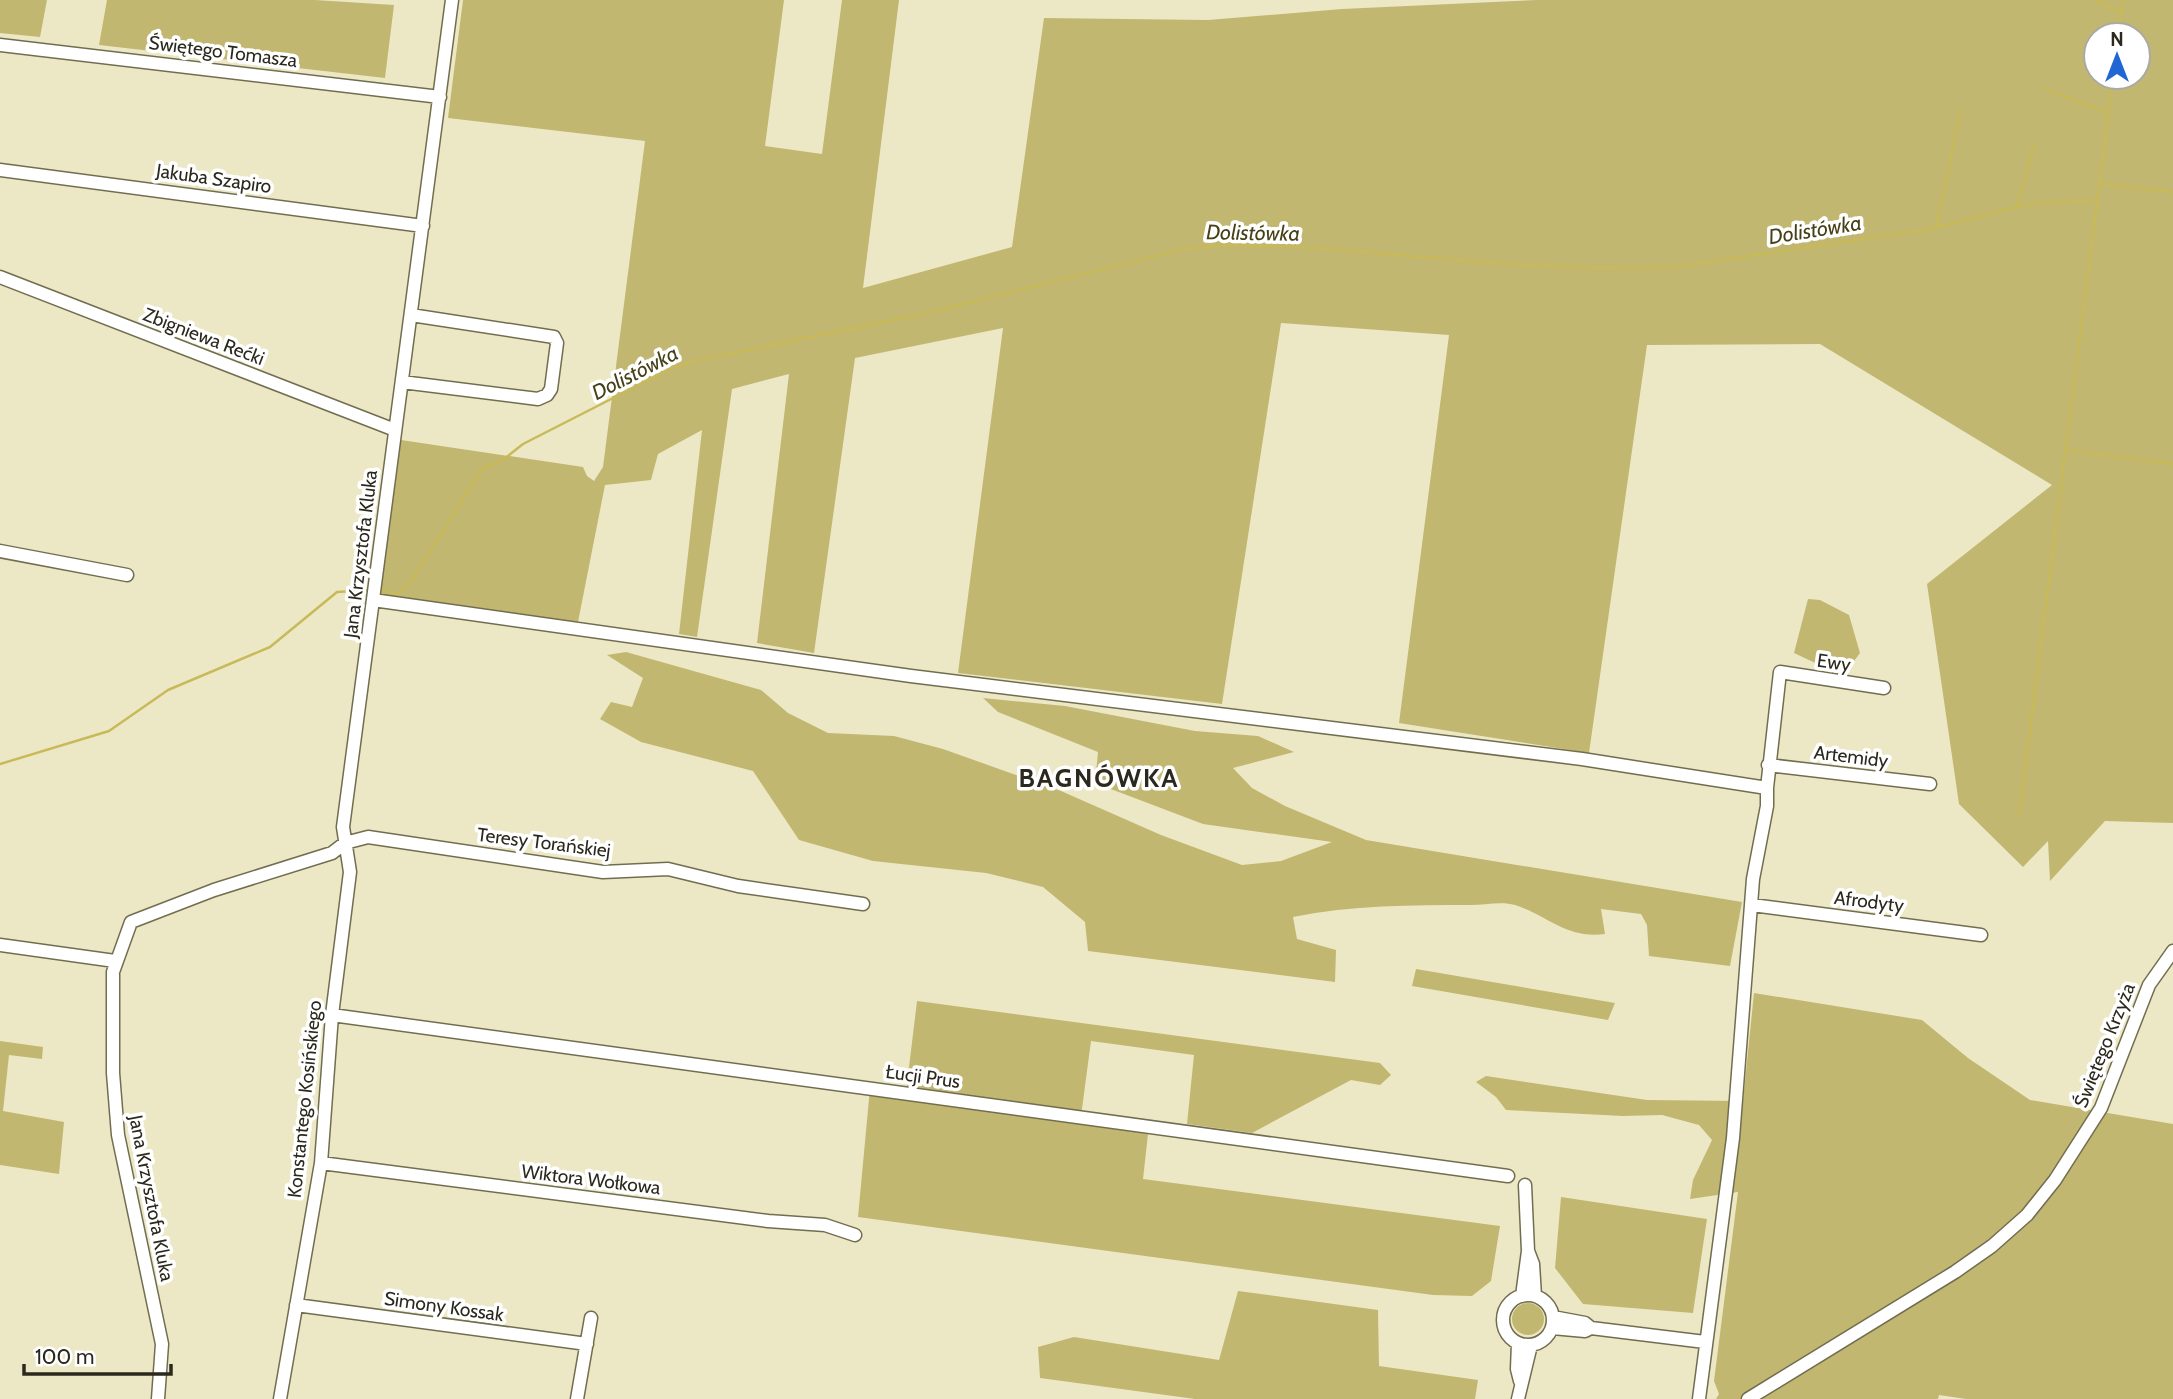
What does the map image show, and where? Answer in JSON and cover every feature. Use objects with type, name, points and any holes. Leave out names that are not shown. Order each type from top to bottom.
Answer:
[{"type":"street","name":"Jana Krzysztofa Kluka","points":[[158,1399],[162,1345],[118,1135],[113,1055],[115,961],[128,926],[136,919],[214,890],[332,853],[345,843],[343,827],[452,0]]},
{"type":"street","name":"Świętego Tomasza","points":[[0,45],[440,97]]},
{"type":"street","name":"Jakuba Szapiro","points":[[0,170],[423,226]]},
{"type":"street","name":"Zbigniewa Rećki","points":[[0,277],[395,430]]},
{"type":"street","points":[[402,382],[538,398],[547,395],[551,389],[557,343],[554,337],[411,314]]},
{"type":"street","points":[[0,551],[127,575]]},
{"type":"street","points":[[373,600],[911,676],[1582,759],[1766,789]]},
{"type":"street","name":"Ewy","points":[[1768,765],[1780,672],[1884,688]]},
{"type":"street","points":[[1699,1399],[1733,1138],[1752,905],[1768,765]]},
{"type":"street","name":"Artemidy","points":[[1768,765],[1930,784]]},
{"type":"street","name":"Teresy Torańskiej","points":[[345,843],[368,838],[603,872],[668,869],[738,886],[863,904]]},
{"type":"street","name":"Konstantego Kosińskiego","points":[[280,1399],[320,1163],[332,1015],[350,872],[345,843]]},
{"type":"street","name":"Afrodyty","points":[[1752,905],[1981,936]]},
{"type":"street","points":[[0,945],[115,961]]},
{"type":"street","name":"Świętego Krzyża","points":[[1748,1399],[1955,1272],[1992,1246],[2027,1215],[2055,1180],[2101,1108],[2149,985],[2173,951]]},
{"type":"street","name":"Łucji Prus","points":[[332,1015],[1508,1176]]},
{"type":"street","name":"Wiktora Wołkowa","points":[[320,1163],[768,1221],[825,1225],[855,1234]]},
{"type":"street","points":[[1525,1185],[1528,1251],[1533,1264],[1528,1296]]},
{"type":"street","points":[[1528,1296],[1547,1304],[1552,1323],[1544,1340],[1524,1344],[1508,1335],[1503,1318],[1509,1304],[1528,1296]]},
{"type":"street","name":"Simony Kossak","points":[[296,1305],[587,1345]]},
{"type":"street","points":[[577,1399],[592,1318]]},
{"type":"street","points":[[1552,1323],[1586,1323],[1591,1328],[1705,1342]]},
{"type":"street","points":[[1518,1399],[1520,1381],[1517,1370],[1524,1344]]},
{"type":"shaded area","points":[[0,0],[47,0],[40,37],[0,33]]},
{"type":"shaded area","points":[[107,0],[315,0],[394,5],[385,78],[99,45]]},
{"type":"shaded area","points":[[463,0],[784,0],[765,146],[822,154],[842,0],[899,0],[863,288],[1012,247],[1044,18],[1208,20],[1342,9],[1537,0],[2173,0],[2173,823],[2105,821],[2050,881],[2048,841],[2023,867],[1959,804],[1927,584],[2052,485],[1820,344],[1647,345],[1589,753],[1399,723],[1449,335],[1281,323],[1222,704],[958,673],[1003,328],[855,358],[814,653],[757,643],[789,374],[732,389],[697,637],[679,634],[702,430],[658,454],[651,480],[605,485],[578,622],[380,599],[401,440],[583,467],[587,476],[594,481],[603,467],[645,141],[448,118]]},
{"type":"shaded area","points":[[1808,599],[1820,600],[1849,615],[1860,653],[1843,676],[1794,653]]},
{"type":"shaded area","points":[[626,652],[761,690],[788,713],[828,733],[894,736],[943,749],[1061,791],[1161,835],[1242,865],[1281,861],[1332,842],[1203,824],[1095,783],[1098,752],[998,712],[983,698],[1065,706],[1195,731],[1258,736],[1294,752],[1233,768],[1252,788],[1285,806],[1366,840],[1742,902],[1730,966],[1649,956],[1647,925],[1641,914],[1601,909],[1605,934],[1591,935],[1568,930],[1527,910],[1504,903],[1360,908],[1293,917],[1297,939],[1336,950],[1335,982],[1088,951],[1085,922],[1043,887],[986,873],[873,861],[799,840],[753,771],[641,742],[600,719],[611,702],[632,707],[643,678],[607,655]]},
{"type":"shaded area","points":[[1416,969],[1615,1003],[1608,1020],[1412,986]]},
{"type":"shaded area","points":[[1754,993],[1922,1020],[1968,1058],[2030,1100],[2173,1124],[2173,1399],[1966,1399],[1939,1395],[1938,1399],[1716,1399],[1719,1394],[1714,1381],[1738,1192],[1690,1199],[1693,1180],[1712,1140],[1699,1125],[1662,1115],[1623,1116],[1506,1110],[1496,1097],[1476,1082],[1486,1076],[1647,1100],[1743,1101]]},
{"type":"shaded area","points":[[917,1001],[1380,1063],[1391,1075],[1380,1085],[1351,1080],[1252,1133],[1187,1124],[1194,1055],[1091,1041],[1080,1124],[1148,1134],[1143,1179],[1500,1226],[1491,1281],[1472,1296],[1433,1295],[858,1217],[870,1088],[906,1092]]},
{"type":"shaded area","points":[[0,1041],[43,1047],[42,1059],[9,1055],[3,1111],[64,1122],[59,1174],[0,1165]]},
{"type":"shaded area","points":[[1561,1197],[1707,1219],[1693,1313],[1583,1304],[1555,1268]]},
{"type":"shaded area","points":[[1238,1291],[1378,1310],[1379,1366],[1478,1380],[1475,1399],[1195,1399],[1040,1378],[1038,1347],[1074,1337],[1219,1360]]},
{"type":"shaded area","points":[[1528,1303],[1539,1308],[1544,1319],[1539,1330],[1528,1335],[1517,1330],[1512,1319],[1517,1308]]},
{"type":"waterway","points":[[2095,0],[2121,12]]},
{"type":"waterway","name":"Dolistówka","points":[[2121,21],[2123,0]]},
{"type":"waterway","points":[[2045,89],[2108,113]]},
{"type":"waterway","points":[[2019,816],[2111,91]]},
{"type":"waterway","points":[[1936,227],[1961,110]]},
{"type":"waterway","points":[[2017,207],[2034,144]]},
{"type":"waterway","points":[[2100,184],[2173,192]]},
{"type":"waterway","name":"Dolistówka","points":[[383,591],[398,594],[410,583],[482,469],[504,459],[523,444],[672,368],[932,312],[1189,248],[1232,245],[1316,248],[1505,264],[1592,268],[1676,267],[1930,229],[2028,204],[2098,200]]},
{"type":"waterway","points":[[2066,450],[2173,464]]},
{"type":"waterway","name":"Dolistówka","points":[[0,764],[109,731],[168,690],[270,647],[337,592],[368,590]]},
{"type":"district","name":"BAGNÓWKA","points":[[1099,778]]}]
